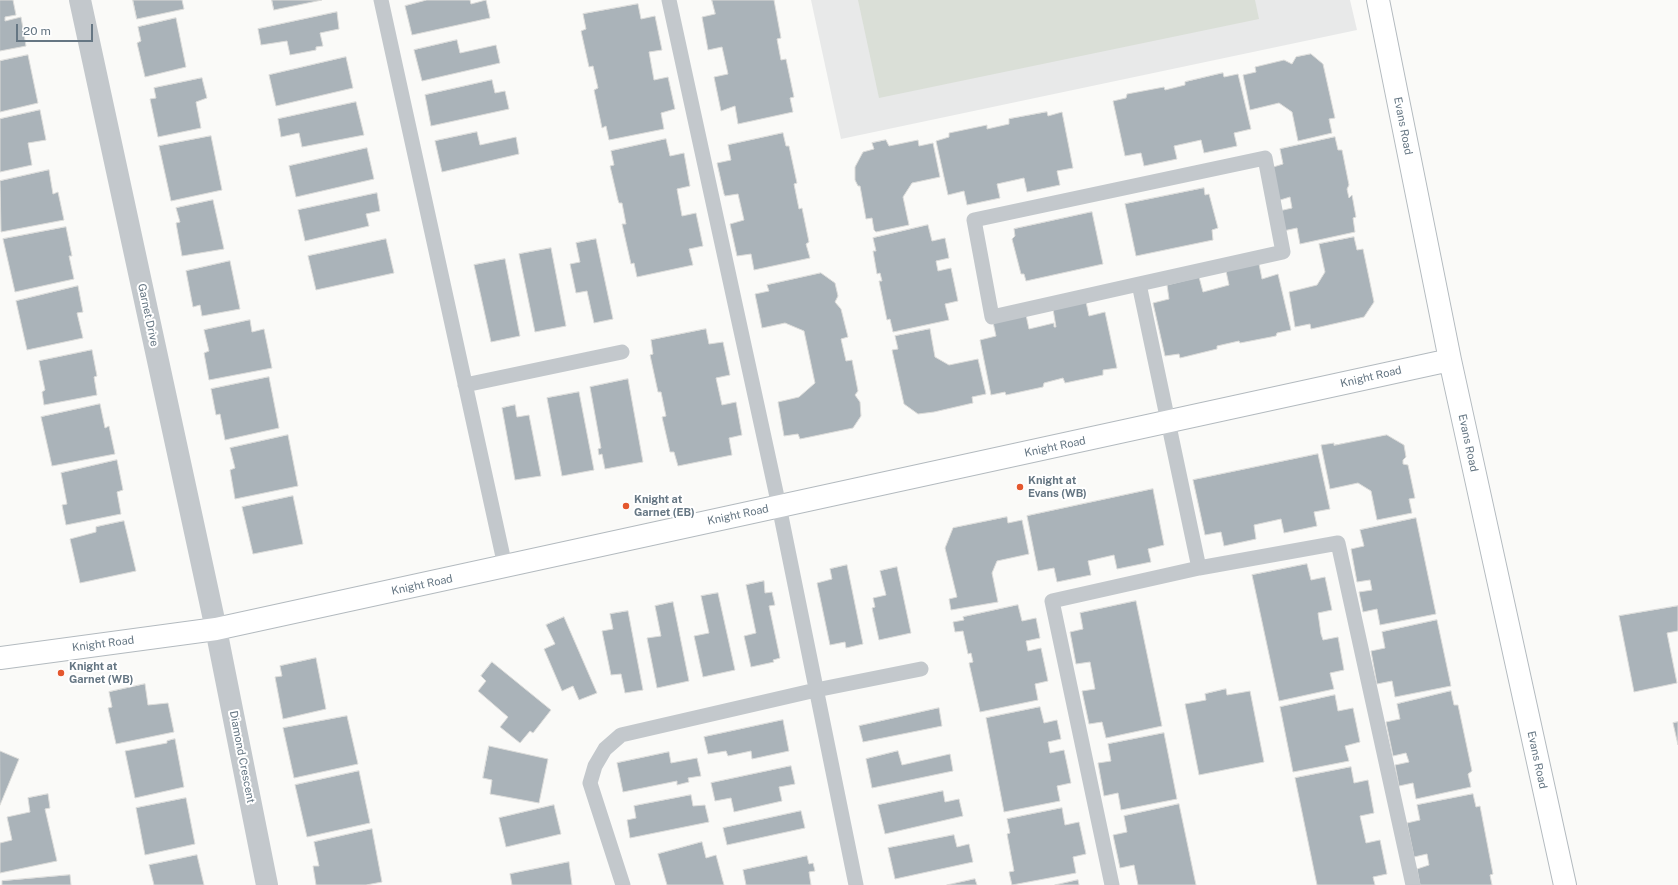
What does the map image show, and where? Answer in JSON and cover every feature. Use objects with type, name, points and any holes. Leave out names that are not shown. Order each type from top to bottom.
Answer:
[{"type":"street","name":"Garnet Drive","points":[[80,0],[216,629]]},
{"type":"street","name":"Evans Road","points":[[1378,0],[1450,360],[1565,885]]},
{"type":"street","name":"Knight Road","points":[[0,658],[216,629],[1450,360]]},
{"type":"street","name":"Diamond Crescent","points":[[216,629],[267,885]]},
{"type":"lane","points":[[381,0],[505,566]]},
{"type":"lane","points":[[669,0],[779,506],[856,885]]},
{"type":"lane","points":[[1265,158],[1283,252],[1139,284],[992,317],[974,220],[1265,158]]},
{"type":"lane","points":[[1139,284],[1198,568]]},
{"type":"lane","points":[[465,385],[622,352]]},
{"type":"lane","points":[[1112,885],[1052,601],[1198,568],[1338,543],[1413,885]]},
{"type":"lane","points":[[623,885],[590,783],[595,766],[605,749],[621,735],[816,690],[921,669]]},
{"type":"shaded area","points":[[811,0],[1350,0],[1357,30],[841,139]]},
{"type":"shaded area","points":[[858,0],[1255,0],[1259,19],[879,98]]},
{"type":"building","points":[[0,0],[13,0],[16,15],[5,17],[5,21],[21,17],[26,46],[0,51]]},
{"type":"building","points":[[133,0],[182,0],[184,9],[137,19]]},
{"type":"building","points":[[272,0],[322,0],[274,10]]},
{"type":"building","points":[[427,0],[470,0],[471,4],[486,0],[490,18],[412,35],[405,6]]},
{"type":"building","points":[[712,0],[774,0],[781,38],[777,39],[781,60],[786,59],[794,97],[790,98],[793,112],[738,124],[735,106],[721,111],[714,77],[728,74],[722,47],[708,50],[702,17],[715,14]]},
{"type":"building","points":[[638,4],[641,19],[655,16],[662,50],[649,52],[654,80],[668,77],[675,109],[661,113],[664,129],[609,140],[606,126],[602,128],[594,90],[598,88],[593,66],[589,67],[581,31],[586,29],[583,14]]},
{"type":"building","points":[[337,12],[339,29],[320,33],[323,46],[316,47],[316,50],[290,55],[287,41],[261,45],[258,29]]},
{"type":"building","points":[[176,18],[186,67],[145,77],[137,43],[141,41],[138,27]]},
{"type":"building","points":[[457,40],[460,53],[496,45],[500,63],[422,81],[414,50]]},
{"type":"building","points":[[1311,54],[1323,64],[1335,118],[1329,119],[1332,133],[1298,141],[1292,112],[1279,103],[1250,110],[1243,75],[1256,72],[1255,67],[1284,60],[1292,64],[1296,57]]},
{"type":"building","points":[[28,55],[38,103],[0,112],[0,61]]},
{"type":"building","points":[[346,57],[353,88],[276,106],[269,75]]},
{"type":"building","points":[[1223,73],[1224,77],[1238,74],[1251,129],[1234,133],[1237,146],[1204,153],[1201,140],[1174,146],[1177,159],[1144,166],[1141,153],[1125,156],[1113,101],[1126,98],[1127,94],[1164,87],[1165,90],[1185,85],[1185,82]]},
{"type":"building","points":[[202,78],[207,98],[196,102],[201,128],[158,137],[150,99],[156,98],[154,88]]},
{"type":"building","points":[[492,80],[495,93],[505,91],[509,109],[431,126],[425,95]]},
{"type":"building","points":[[356,102],[364,135],[302,147],[299,133],[281,137],[278,119]]},
{"type":"building","points":[[40,110],[46,140],[28,143],[32,165],[0,172],[0,119]]},
{"type":"building","points":[[1047,112],[1048,116],[1062,112],[1073,168],[1057,171],[1060,185],[1027,192],[1024,178],[997,184],[1000,198],[967,205],[964,191],[948,195],[936,141],[949,137],[949,133],[987,125],[987,129],[1009,124],[1009,119]]},
{"type":"building","points":[[477,132],[480,145],[516,137],[519,154],[442,172],[435,141]]},
{"type":"building","points":[[783,133],[786,146],[789,146],[797,183],[794,184],[799,209],[802,208],[809,242],[806,244],[810,258],[754,270],[751,254],[737,256],[730,224],[744,220],[738,194],[725,196],[724,194],[717,163],[731,160],[728,145]]},
{"type":"building","points":[[211,136],[222,190],[171,201],[159,146]]},
{"type":"building","points":[[1335,137],[1338,150],[1342,150],[1349,185],[1347,189],[1349,198],[1352,195],[1356,217],[1353,218],[1355,232],[1300,244],[1297,228],[1283,231],[1279,211],[1292,208],[1290,197],[1277,201],[1270,168],[1283,164],[1280,149]]},
{"type":"building","points":[[666,139],[670,156],[684,153],[690,186],[677,189],[682,216],[696,213],[703,246],[689,249],[693,265],[637,277],[634,263],[631,264],[622,224],[626,224],[622,203],[619,203],[618,200],[610,166],[614,165],[611,151]]},
{"type":"building","points":[[886,140],[889,146],[918,140],[919,146],[933,143],[940,177],[912,183],[903,197],[909,225],[876,232],[874,230],[872,218],[866,219],[860,186],[858,186],[855,180],[855,167],[863,152],[874,149],[872,143]]},
{"type":"building","points":[[367,148],[374,179],[296,197],[289,166]]},
{"type":"building","points":[[49,170],[53,194],[58,192],[64,220],[1,232],[0,181]]},
{"type":"building","points":[[1204,188],[1205,195],[1209,194],[1218,228],[1212,230],[1213,240],[1136,256],[1125,204]]},
{"type":"building","points":[[377,193],[380,211],[366,214],[369,226],[305,241],[298,210]]},
{"type":"building","points":[[213,200],[224,249],[182,256],[176,223],[180,222],[176,208]]},
{"type":"building","points":[[1092,212],[1103,264],[1026,281],[1024,274],[1021,274],[1012,239],[1015,236],[1014,229]]},
{"type":"building","points":[[928,225],[932,241],[945,238],[949,258],[936,261],[938,271],[951,268],[958,301],[945,304],[949,320],[893,332],[890,319],[887,320],[879,281],[882,281],[880,273],[877,274],[873,251],[876,251],[873,238]]},
{"type":"building","points":[[66,227],[72,256],[69,256],[74,279],[15,292],[3,239]]},
{"type":"building","points":[[1354,237],[1357,250],[1363,249],[1374,302],[1364,317],[1311,329],[1310,324],[1295,327],[1289,292],[1317,285],[1325,272],[1319,244]]},
{"type":"building","points":[[386,239],[394,273],[316,290],[308,256]]},
{"type":"building","points":[[596,239],[613,319],[594,323],[587,291],[576,293],[570,264],[580,262],[576,243]]},
{"type":"building","points":[[551,248],[566,326],[535,332],[519,254]]},
{"type":"building","points":[[505,259],[520,336],[491,342],[474,265]]},
{"type":"building","points":[[230,261],[240,309],[202,316],[200,305],[193,307],[186,271]]},
{"type":"building","points":[[1259,264],[1262,279],[1278,274],[1291,330],[1277,333],[1276,336],[1240,343],[1239,341],[1217,346],[1217,349],[1180,358],[1179,354],[1165,356],[1153,303],[1169,299],[1167,285],[1199,277],[1203,292],[1229,285],[1226,271]]},
{"type":"building","points":[[821,273],[835,283],[838,296],[835,302],[841,309],[848,337],[841,339],[846,361],[852,360],[858,391],[855,395],[860,402],[861,416],[853,428],[800,439],[798,434],[784,436],[778,402],[799,397],[815,383],[804,331],[785,323],[762,328],[755,294],[769,291],[767,285]]},
{"type":"building","points":[[78,286],[83,312],[77,313],[83,338],[27,350],[16,301]]},
{"type":"building","points":[[1086,302],[1089,316],[1105,312],[1117,368],[1103,370],[1103,375],[1065,383],[1063,378],[1044,383],[1043,387],[1006,395],[1005,392],[991,395],[980,340],[996,336],[993,322],[1026,315],[1029,329],[1054,323],[1054,327],[1056,327],[1053,309]]},
{"type":"building","points":[[250,320],[252,332],[264,329],[272,368],[209,380],[204,353],[209,351],[204,330]]},
{"type":"building","points":[[706,329],[709,344],[723,342],[730,375],[716,378],[722,405],[736,402],[742,435],[729,438],[732,455],[678,466],[674,452],[670,452],[662,417],[666,416],[661,392],[658,392],[650,355],[653,354],[651,340]]},
{"type":"building","points":[[930,329],[935,357],[949,365],[978,359],[986,394],[972,397],[973,403],[918,414],[904,404],[892,350],[898,349],[895,336]]},
{"type":"building","points":[[92,350],[97,376],[94,377],[97,395],[44,405],[42,392],[45,390],[39,361]]},
{"type":"building","points":[[269,377],[279,428],[225,440],[220,414],[216,415],[211,389]]},
{"type":"building","points":[[628,379],[643,462],[605,469],[602,454],[599,455],[598,449],[601,448],[590,387]]},
{"type":"building","points":[[579,392],[594,470],[562,476],[547,398]]},
{"type":"building","points":[[100,404],[105,428],[109,426],[115,454],[52,466],[41,417]]},
{"type":"building","points":[[515,405],[517,417],[529,415],[541,476],[515,480],[502,408]]},
{"type":"building","points":[[288,435],[298,486],[235,499],[230,470],[235,468],[230,448]]},
{"type":"building","points":[[1387,435],[1404,445],[1406,457],[1403,460],[1403,464],[1408,465],[1415,498],[1409,499],[1412,513],[1377,520],[1371,491],[1358,483],[1330,489],[1321,445],[1334,443],[1334,445]]},
{"type":"building","points":[[1318,454],[1330,509],[1314,512],[1317,526],[1284,533],[1281,519],[1254,525],[1256,539],[1224,546],[1221,532],[1205,535],[1193,480]]},
{"type":"building","points":[[117,460],[123,490],[117,492],[121,514],[66,525],[62,505],[67,504],[61,473]]},
{"type":"building","points":[[1153,489],[1164,545],[1148,549],[1151,562],[1117,569],[1114,555],[1088,561],[1091,575],[1057,582],[1054,568],[1038,571],[1027,516]]},
{"type":"building","points":[[293,496],[303,544],[253,554],[242,507]]},
{"type":"building","points":[[1007,517],[1008,523],[1022,520],[1029,554],[997,561],[992,573],[998,602],[951,610],[949,599],[957,597],[945,548],[953,528]]},
{"type":"building","points":[[1416,518],[1436,614],[1380,625],[1377,609],[1363,612],[1359,592],[1372,590],[1370,580],[1357,582],[1351,549],[1364,546],[1360,530]]},
{"type":"building","points":[[124,521],[136,571],[80,583],[70,539],[96,532],[96,527]]},
{"type":"building","points":[[1307,564],[1311,580],[1325,577],[1332,610],[1318,613],[1321,634],[1323,640],[1338,637],[1344,670],[1330,673],[1334,689],[1279,701],[1252,575]]},
{"type":"building","points":[[847,565],[863,644],[846,648],[845,642],[830,645],[817,583],[832,579],[830,569]]},
{"type":"building","points":[[897,567],[911,633],[879,640],[872,608],[875,607],[873,598],[886,595],[880,571]]},
{"type":"building","points":[[764,581],[765,593],[772,592],[775,605],[769,606],[780,658],[773,660],[774,662],[751,667],[744,636],[756,633],[746,585]]},
{"type":"building","points":[[718,593],[735,670],[703,677],[694,636],[709,633],[701,596]]},
{"type":"building","points":[[1136,601],[1162,726],[1106,738],[1102,722],[1089,724],[1082,691],[1095,689],[1090,662],[1076,664],[1070,632],[1083,629],[1080,613]]},
{"type":"building","points":[[673,602],[689,681],[657,688],[647,638],[661,636],[655,606]]},
{"type":"building","points":[[1018,605],[1022,621],[1036,618],[1040,638],[1026,641],[1028,651],[1041,648],[1048,681],[1035,684],[1038,700],[980,712],[969,663],[973,662],[971,653],[968,654],[963,631],[955,632],[953,622],[964,620],[963,617]]},
{"type":"building","points":[[1678,606],[1678,631],[1667,633],[1677,683],[1634,692],[1619,616]]},
{"type":"building","points":[[628,611],[643,690],[625,693],[621,674],[611,675],[602,631],[613,629],[610,614]]},
{"type":"building","points":[[564,617],[597,693],[579,700],[573,686],[562,691],[544,649],[555,644],[546,625]]},
{"type":"building","points":[[1437,620],[1451,686],[1395,697],[1392,681],[1377,684],[1371,651],[1385,648],[1382,632]]},
{"type":"building","points":[[316,658],[326,709],[283,719],[275,677],[282,676],[280,666]]},
{"type":"building","points":[[492,662],[551,710],[533,733],[530,731],[520,743],[500,727],[508,717],[478,691],[486,681],[481,676]]},
{"type":"building","points":[[145,684],[148,705],[168,703],[174,732],[116,744],[108,708],[112,707],[109,692]]},
{"type":"building","points":[[1226,689],[1227,695],[1250,691],[1264,762],[1199,775],[1185,704],[1206,700],[1205,694]]},
{"type":"building","points":[[1451,691],[1454,705],[1458,705],[1472,771],[1468,774],[1471,787],[1416,799],[1413,783],[1399,786],[1395,765],[1409,762],[1406,753],[1393,756],[1386,722],[1400,719],[1397,704]]},
{"type":"building","points":[[1335,695],[1338,711],[1353,708],[1360,742],[1345,746],[1349,761],[1293,772],[1280,707]]},
{"type":"building","points":[[1040,707],[1044,723],[1057,720],[1061,739],[1048,742],[1050,753],[1064,750],[1071,783],[1057,786],[1060,801],[1004,812],[986,718]]},
{"type":"building","points":[[939,708],[942,726],[863,742],[859,726]]},
{"type":"building","points":[[347,716],[358,764],[294,778],[283,728]]},
{"type":"building","points":[[783,720],[789,751],[752,759],[751,751],[728,756],[726,751],[708,754],[704,737]]},
{"type":"building","points":[[1678,722],[1678,745],[1673,723]]},
{"type":"building","points":[[1164,733],[1177,799],[1121,810],[1118,793],[1104,796],[1098,763],[1111,761],[1108,744]]},
{"type":"building","points":[[175,739],[184,787],[135,798],[125,751],[167,743],[167,741]]},
{"type":"building","points":[[489,746],[548,759],[539,803],[490,794],[492,780],[483,778]]},
{"type":"building","points":[[0,751],[19,759],[0,805]]},
{"type":"building","points":[[898,751],[902,765],[950,754],[953,771],[872,788],[866,759]]},
{"type":"building","points":[[669,752],[671,763],[697,758],[701,776],[688,778],[689,782],[677,785],[677,781],[623,792],[617,763]]},
{"type":"building","points":[[791,766],[795,784],[779,787],[782,801],[734,812],[731,798],[715,801],[711,783]]},
{"type":"building","points":[[1351,767],[1354,783],[1368,780],[1374,813],[1360,816],[1366,843],[1380,840],[1387,874],[1373,877],[1375,885],[1317,885],[1295,778]]},
{"type":"building","points":[[359,771],[370,823],[307,837],[295,785]]},
{"type":"building","points":[[943,791],[945,802],[959,799],[963,816],[885,834],[878,805]]},
{"type":"building","points":[[48,794],[50,808],[45,809],[57,861],[0,873],[0,843],[12,840],[7,817],[30,812],[28,798]]},
{"type":"building","points":[[1473,794],[1476,807],[1480,806],[1493,874],[1490,875],[1492,885],[1420,885],[1417,869],[1429,865],[1427,854],[1414,857],[1407,823],[1420,820],[1417,805]]},
{"type":"building","points":[[691,795],[693,806],[705,805],[709,822],[630,838],[627,820],[636,818],[634,806]]},
{"type":"building","points":[[186,798],[195,844],[145,855],[136,808]]},
{"type":"building","points":[[1179,804],[1196,885],[1138,885],[1134,865],[1120,868],[1113,835],[1127,832],[1124,816]]},
{"type":"building","points":[[554,805],[561,834],[506,847],[499,818]]},
{"type":"building","points":[[1062,808],[1065,825],[1079,822],[1086,854],[1073,857],[1076,873],[1012,885],[1009,872],[1014,871],[1007,834],[1010,833],[1007,819]]},
{"type":"building","points":[[801,811],[805,828],[727,845],[723,828]]},
{"type":"building","points":[[372,829],[382,882],[366,885],[316,885],[313,866],[319,866],[314,842]]},
{"type":"building","points":[[954,835],[957,847],[969,844],[973,862],[895,879],[888,848]]},
{"type":"building","points":[[702,842],[706,858],[716,855],[724,885],[667,885],[658,854]]},
{"type":"building","points":[[197,855],[204,885],[154,885],[149,865]]},
{"type":"building","points":[[807,856],[809,864],[813,863],[815,871],[809,872],[811,885],[746,885],[743,870]]},
{"type":"building","points":[[569,862],[572,885],[512,885],[510,874]]},
{"type":"building","points":[[70,875],[71,885],[2,885],[2,881]]},
{"type":"building","points":[[975,879],[977,885],[947,885]]},
{"type":"building","points":[[1078,880],[1079,885],[1055,885]]},
{"type":"place","name":"Knight at Evans (WB)","points":[[1020,487]]},
{"type":"place","name":"Knight at Garnet (EB)","points":[[626,506]]},
{"type":"place","name":"Knight at Garnet (WB)","points":[[61,673]]}]
